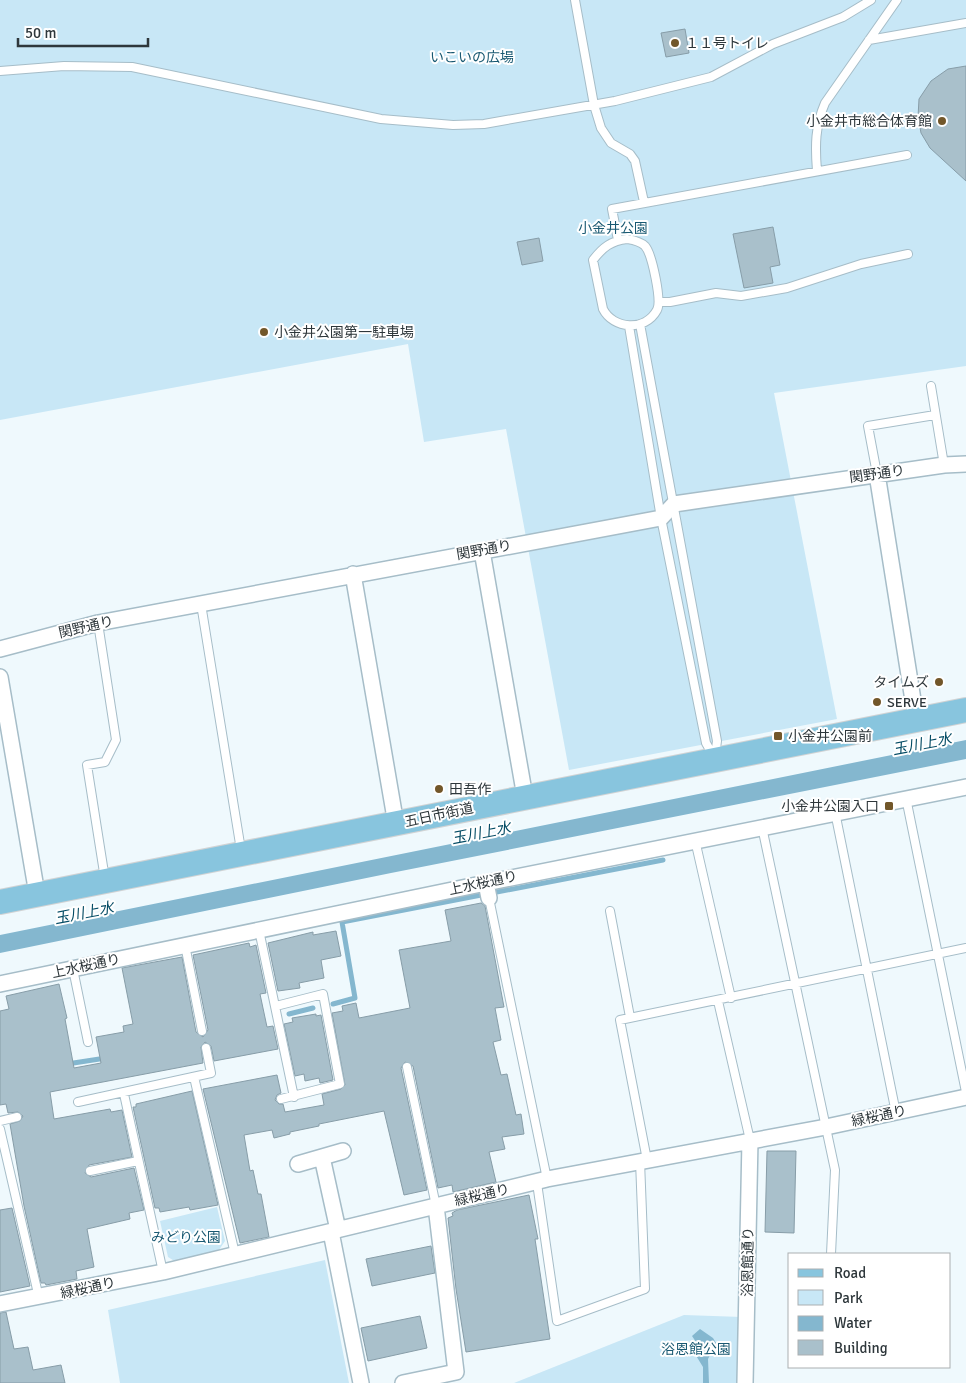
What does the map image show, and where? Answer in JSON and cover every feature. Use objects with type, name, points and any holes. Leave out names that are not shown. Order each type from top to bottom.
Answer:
[{"type":"main road","name":"五日市街道","points":[[0,902],[396,824],[715,758],[966,710]]},
{"type":"street","name":"関野通り","points":[[674,504],[877,474],[966,464]]},
{"type":"street","points":[[877,474],[916,719]]},
{"type":"street","points":[[661,518],[674,504]]},
{"type":"street","name":"関野通り","points":[[0,649],[98,623],[661,518]]},
{"type":"street","points":[[482,551],[525,797]]},
{"type":"street","points":[[354,574],[396,824]]},
{"type":"street","points":[[0,677],[37,894]]},
{"type":"street","name":"上水桜通り","points":[[0,984],[259,930],[487,890],[695,840],[966,787]]},
{"type":"street","name":"緑桜通り","points":[[0,1304],[39,1298],[163,1272],[542,1181],[644,1160],[826,1127],[966,1097]]},
{"type":"street","name":"浴恩館通り","points":[[745,1383],[750,1140]]},
{"type":"street","points":[[298,1164],[343,1151]]},
{"type":"street","points":[[322,1157],[361,1383]]},
{"type":"street","points":[[402,1383],[456,1372],[436,1206]]},
{"type":"lane","points":[[575,0],[594,105],[605,136],[611,143],[630,154],[635,161],[644,202]]},
{"type":"lane","points":[[0,71],[64,66],[132,67],[381,119],[453,125],[484,124],[594,105],[711,77],[774,44],[843,17],[871,0]]},
{"type":"lane","points":[[817,171],[815,143],[817,122],[825,103],[897,0]]},
{"type":"lane","points":[[870,40],[966,23]]},
{"type":"lane","points":[[618,240],[612,209],[907,155]]},
{"type":"lane","points":[[618,240],[638,241],[646,247],[651,260],[659,302],[654,314],[640,324],[629,326],[614,323],[606,316],[602,309],[593,260],[602,248],[618,240]]},
{"type":"lane","points":[[659,302],[670,302],[716,293],[741,296],[787,288],[861,264],[908,254]]},
{"type":"lane","points":[[640,324],[717,741],[715,758]]},
{"type":"lane","points":[[629,326],[661,518],[706,743],[715,758]]},
{"type":"lane","points":[[931,386],[944,465]]},
{"type":"lane","points":[[877,474],[868,426],[936,415]]},
{"type":"lane","points":[[201,604],[242,855]]},
{"type":"lane","points":[[98,623],[116,740],[105,762],[87,766],[105,881]]},
{"type":"lane","points":[[906,798],[966,1092]]},
{"type":"lane","points":[[835,812],[896,1113]]},
{"type":"lane","points":[[762,826],[835,1170],[830,1253]]},
{"type":"lane","points":[[695,840],[731,998]]},
{"type":"lane","points":[[487,890],[542,1181],[557,1321],[645,1288],[644,1160],[620,1020],[966,948]]},
{"type":"lane","points":[[610,911],[630,1017]]},
{"type":"lane","points":[[259,930],[294,1097]]},
{"type":"lane","points":[[185,946],[202,1031]]},
{"type":"lane","points":[[73,969],[88,1042]]},
{"type":"lane","points":[[276,1006],[323,994],[340,1084],[280,1099]]},
{"type":"lane","points":[[718,1001],[750,1140]]},
{"type":"lane","points":[[78,1102],[124,1094],[211,1073],[206,1048]]},
{"type":"lane","points":[[407,1067],[436,1206]]},
{"type":"lane","points":[[194,1077],[235,1254]]},
{"type":"lane","points":[[124,1094],[163,1272]]},
{"type":"lane","points":[[0,1120],[17,1117]]},
{"type":"lane","points":[[0,1129],[39,1298]]},
{"type":"lane","points":[[90,1170],[138,1161]]},
{"type":"green space","name":"小金井公園","points":[[0,0],[966,0],[966,366],[774,393],[837,719],[569,770],[506,429],[424,442],[408,344],[0,420]]},
{"type":"green space","name":"みどり公園","points":[[217,1207],[225,1241],[219,1250],[176,1262],[168,1257],[160,1221]]},
{"type":"green space","points":[[325,1260],[349,1383],[120,1383],[108,1310]]},
{"type":"green space","name":"浴恩館公園","points":[[684,1315],[742,1317],[741,1383],[514,1383]]},
{"type":"water","points":[[966,740],[966,759],[0,953],[0,935]]},
{"type":"water","points":[[700,1329],[713,1338],[716,1343],[708,1359],[709,1383],[703,1383],[703,1367],[695,1354],[685,1355],[680,1345],[696,1342],[692,1336]]},
{"type":"building","name":"１１号トイレ","points":[[685,29],[689,53],[666,57],[661,33]]},
{"type":"building","name":"小金井市総合体育館","points":[[966,66],[966,181],[930,148],[921,133],[918,117],[919,99],[931,81],[948,69]]},
{"type":"building","points":[[773,227],[780,265],[770,267],[773,283],[744,288],[733,234]]},
{"type":"building","points":[[539,238],[543,261],[522,265],[517,242]]},
{"type":"building","points":[[481,903],[485,906],[504,1007],[495,1008],[501,1040],[493,1042],[501,1075],[507,1074],[516,1115],[521,1114],[524,1134],[502,1137],[505,1149],[489,1152],[496,1182],[453,1192],[452,1185],[438,1188],[413,1066],[405,1062],[401,1068],[427,1190],[404,1195],[384,1111],[319,1124],[319,1126],[290,1132],[290,1134],[274,1138],[272,1130],[244,1135],[250,1171],[253,1170],[258,1194],[261,1194],[269,1237],[240,1243],[203,1089],[277,1075],[281,1093],[277,1095],[275,1100],[279,1104],[283,1104],[285,1112],[324,1105],[322,1094],[341,1089],[345,1085],[332,1013],[343,1011],[342,1006],[356,1003],[359,1018],[410,1008],[399,950],[451,941],[445,910]]},
{"type":"building","points":[[336,931],[341,956],[321,960],[324,978],[299,983],[300,988],[278,991],[268,943],[313,932],[313,935]]},
{"type":"building","points":[[249,943],[250,947],[256,945],[266,993],[260,994],[267,1027],[273,1026],[278,1049],[214,1061],[211,1046],[205,1042],[201,1047],[203,1063],[50,1092],[54,1119],[110,1109],[111,1112],[122,1110],[132,1157],[89,1165],[85,1173],[91,1177],[134,1168],[144,1210],[129,1213],[130,1219],[87,1229],[94,1267],[76,1271],[77,1279],[46,1285],[41,1283],[24,1206],[10,1124],[20,1121],[23,1116],[18,1112],[8,1113],[6,1104],[0,1105],[0,1011],[9,1009],[6,996],[59,984],[67,1018],[65,1019],[74,1068],[101,1063],[96,1037],[124,1032],[123,1026],[133,1024],[122,968],[182,957],[196,1032],[203,1037],[208,1030],[193,955]]},
{"type":"building","points":[[316,1014],[316,1016],[321,1015],[333,1080],[320,1083],[319,1078],[305,1081],[304,1074],[295,1076],[284,1024],[293,1022],[292,1018]]},
{"type":"building","points":[[192,1091],[218,1205],[190,1210],[189,1207],[160,1212],[159,1208],[155,1208],[133,1107],[136,1107],[136,1104]]},
{"type":"building","points":[[767,1151],[796,1151],[794,1233],[765,1232]]},
{"type":"building","points":[[529,1195],[538,1239],[535,1239],[550,1339],[466,1352],[456,1289],[448,1218],[453,1216],[452,1213],[457,1210]]},
{"type":"building","points":[[12,1208],[30,1286],[0,1292],[0,1210]]},
{"type":"building","points":[[431,1246],[435,1273],[372,1286],[366,1259]]},
{"type":"building","points":[[6,1312],[14,1349],[28,1347],[33,1370],[61,1365],[65,1383],[0,1383],[0,1313]]},
{"type":"building","points":[[420,1316],[427,1348],[368,1361],[361,1328]]},
{"type":"waterway","points":[[333,1004],[355,998],[342,922],[663,860]]},
{"type":"waterway","points":[[289,1014],[313,1008]]},
{"type":"waterway","points":[[67,1064],[106,1058]]},
{"type":"place","name":"１１号トイレ","points":[[675,43]]},
{"type":"place","name":"小金井市総合体育館","points":[[942,121]]},
{"type":"place","name":"小金井公園第一駐車場","points":[[264,332]]},
{"type":"place","name":"タイムズ","points":[[939,682]]},
{"type":"place","name":"SERVE","points":[[877,702]]},
{"type":"place","name":"小金井公園前","points":[[778,736]]},
{"type":"place","name":"田吾作","points":[[439,789]]},
{"type":"place","name":"小金井公園入口","points":[[889,806]]},
{"type":"park label","name":"いこいの広場","points":[[472,57]]},
{"type":"water label","name":"玉川上水","points":[[922,744]]},
{"type":"water label","name":"玉川上水","points":[[481,833]]},
{"type":"water label","name":"玉川上水","points":[[84,913]]}]
